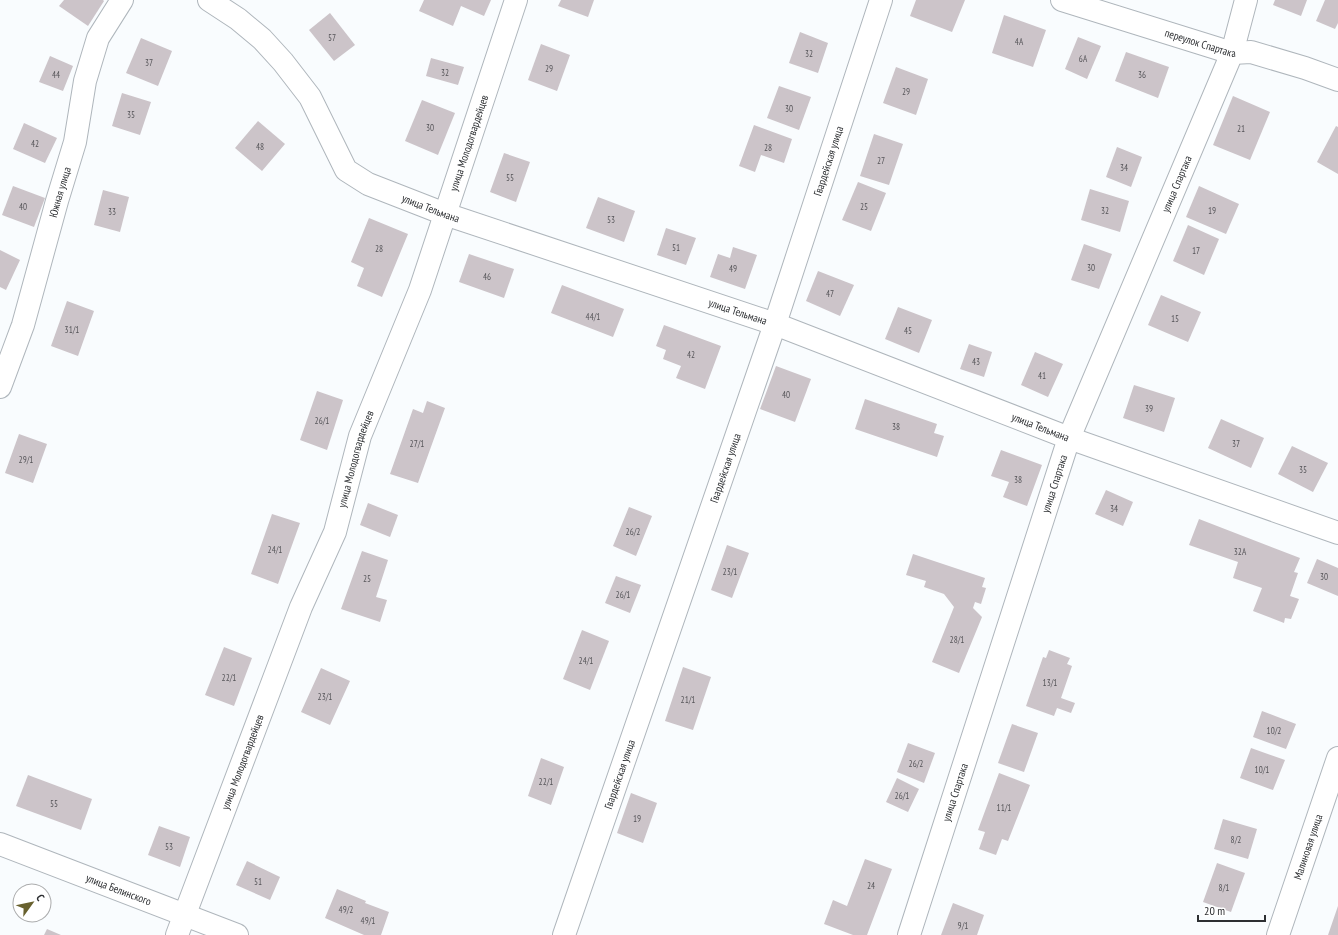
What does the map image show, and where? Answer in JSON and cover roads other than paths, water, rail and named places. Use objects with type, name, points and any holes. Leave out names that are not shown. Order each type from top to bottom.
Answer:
[{"type":"street","name":"Южная улица","points":[[0,387],[23,324],[57,201],[76,142],[85,81],[98,38],[122,0]]},
{"type":"street","name":"улица Тельмана","points":[[209,0],[238,19],[262,39],[283,62],[310,97],[346,170],[368,184],[446,214],[775,324],[1068,438],[1338,533]]},
{"type":"street","name":"улица Молодогвардейцев","points":[[177,935],[301,607],[335,532],[360,436],[420,290],[516,0]]},
{"type":"street","name":"Гвардейская улица","points":[[564,935],[775,324],[881,0]]},
{"type":"street","name":"переулок Спартака","points":[[1062,0],[1232,53],[1251,52],[1305,68],[1338,80]]},
{"type":"street","name":"улица Спартака","points":[[910,935],[1068,438],[1232,53],[1246,0]]},
{"type":"street","name":"Малиновая улица","points":[[1278,935],[1338,758]]},
{"type":"street","name":"улица Белинского","points":[[0,844],[237,935]]}]
